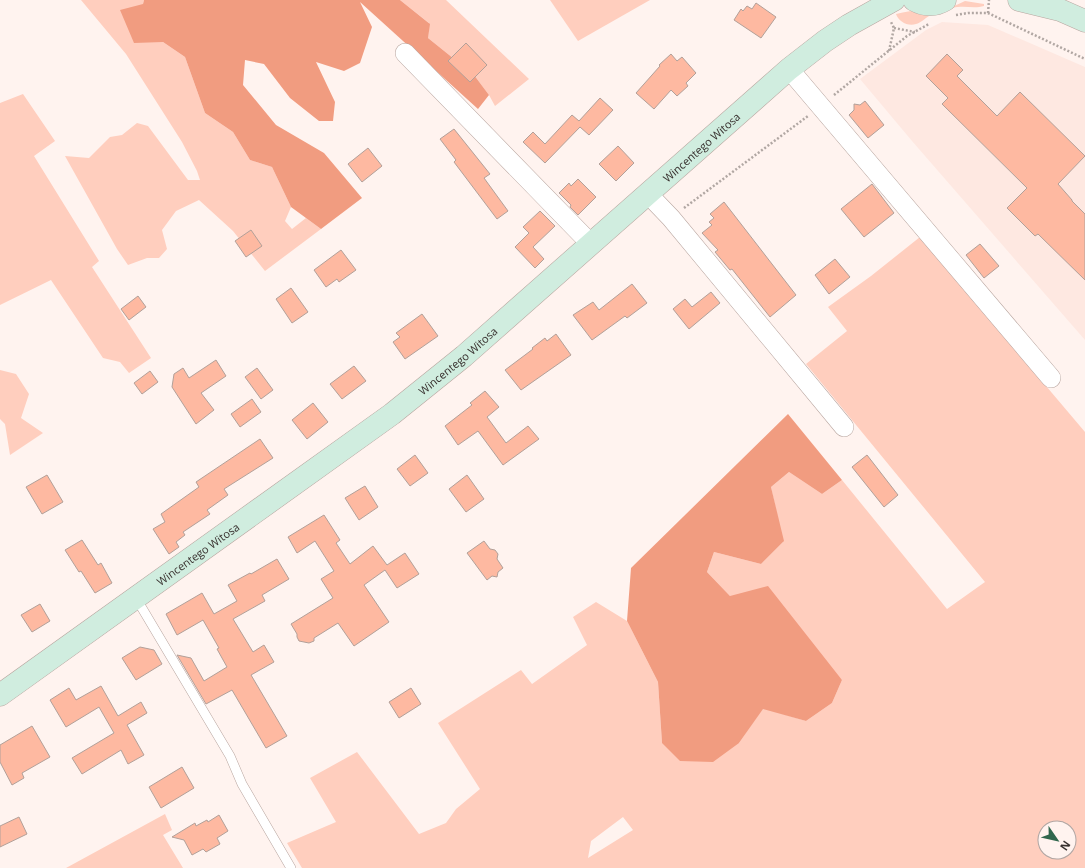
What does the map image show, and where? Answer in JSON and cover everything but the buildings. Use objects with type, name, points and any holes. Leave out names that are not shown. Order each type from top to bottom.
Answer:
[{"type":"main road","name":"Wincentego Witosa","points":[[0,695],[392,414],[464,356],[590,243],[789,69],[843,29],[894,0]]},
{"type":"main road","points":[[914,0],[921,4],[939,4],[949,8]]},
{"type":"main road","points":[[1020,0],[1060,10],[1085,21]]},
{"type":"street","points":[[405,52],[590,243]]},
{"type":"street","points":[[789,69],[1051,378]]},
{"type":"street","points":[[647,193],[670,218],[844,427]]},
{"type":"lane","points":[[136,598],[230,756],[242,784],[291,868]]},
{"type":"path","points":[[988,13],[989,0]]},
{"type":"path","points":[[949,8],[968,13],[988,13],[1085,59]]},
{"type":"path","points":[[670,218],[821,106],[907,36],[935,21]]},
{"type":"path","points":[[894,28],[915,32]]},
{"type":"shaded area","points":[[81,0],[144,0],[143,4],[163,42],[185,57],[205,113],[233,132],[250,160],[272,167],[291,207],[285,221],[292,229],[306,218],[321,229],[265,271],[233,231],[199,200],[176,211],[162,230],[167,249],[159,258],[147,258],[128,265],[117,249],[65,156],[89,158],[110,137],[122,135],[137,123],[148,126],[188,180],[200,180],[182,142],[126,54]]},
{"type":"shaded area","points":[[144,0],[400,0],[430,24],[428,38],[474,75],[489,95],[478,109],[360,2],[372,27],[360,63],[344,71],[316,62],[335,102],[333,121],[319,121],[290,98],[264,64],[245,60],[243,85],[276,125],[324,153],[362,198],[321,229],[291,207],[272,167],[250,160],[233,132],[205,113],[185,57],[163,42],[134,43],[120,10],[143,4]]},
{"type":"shaded area","points":[[400,0],[446,0],[529,79],[495,106],[489,95],[474,75],[428,38],[429,23]]},
{"type":"shaded area","points":[[550,0],[650,0],[578,41]]},
{"type":"shaded area","points":[[965,1],[984,4],[984,6],[953,8],[929,16],[920,23],[913,25],[904,23],[897,17],[896,14],[950,7]]},
{"type":"shaded area","points":[[942,22],[988,25],[1085,67],[1085,340],[860,79],[926,30]]},
{"type":"shaded area","points":[[23,94],[55,141],[34,156],[99,261],[92,267],[151,358],[129,373],[120,362],[103,358],[51,280],[0,305],[0,103]]},
{"type":"shaded area","points":[[920,237],[1085,432],[1085,868],[302,868],[287,843],[336,822],[310,778],[357,752],[419,834],[446,823],[456,809],[480,789],[438,723],[521,670],[532,684],[587,645],[573,617],[596,602],[627,621],[658,682],[662,743],[739,743],[763,708],[806,721],[832,703],[842,680],[730,596],[707,572],[714,552],[761,564],[783,542],[771,487],[789,472],[822,494],[842,480],[947,609],[985,582],[806,364],[847,331],[828,307],[871,276]],"holes":[[[623,817],[633,830],[588,858],[591,841]]]},
{"type":"shaded area","points":[[0,370],[16,374],[29,394],[21,418],[43,433],[10,455],[5,424],[0,419]]},
{"type":"shaded area","points":[[788,414],[842,480],[822,494],[789,472],[771,487],[784,541],[761,564],[714,552],[707,572],[730,596],[768,586],[842,680],[832,703],[806,721],[763,709],[739,743],[713,762],[680,761],[662,743],[658,682],[627,621],[631,568]]},
{"type":"shaded area","points":[[165,814],[172,830],[163,835],[183,868],[66,868]]}]
